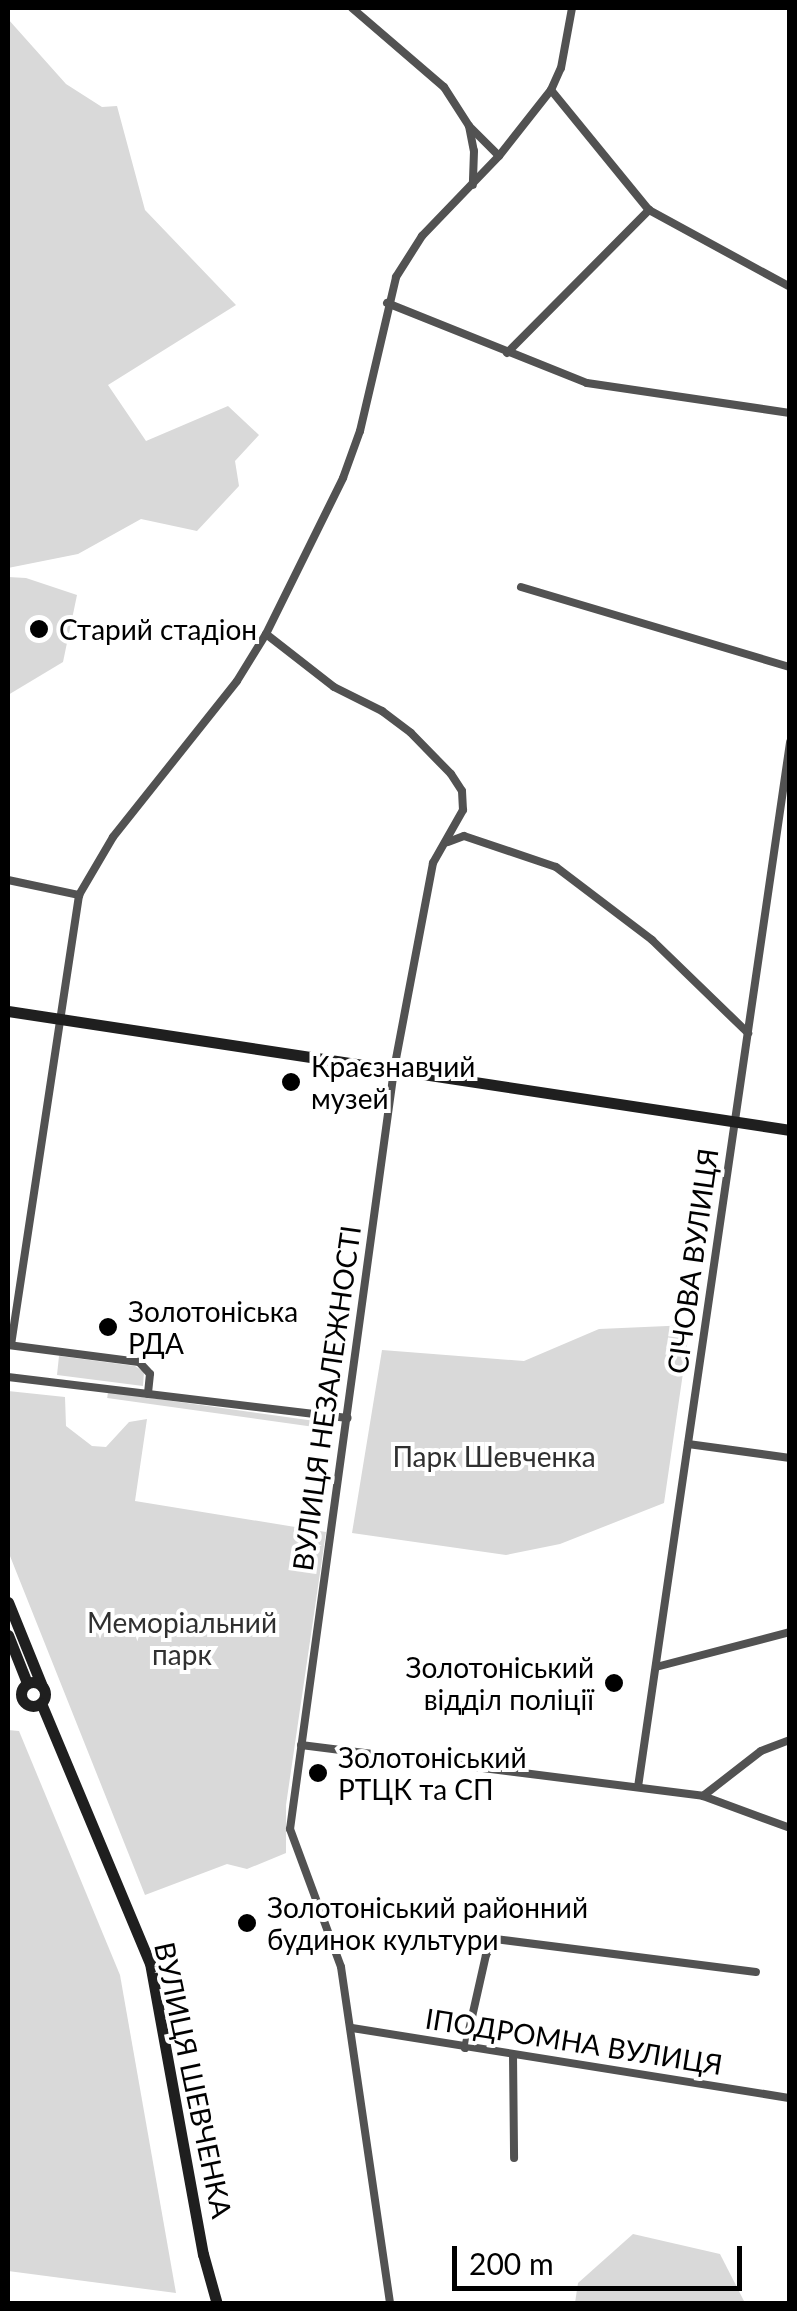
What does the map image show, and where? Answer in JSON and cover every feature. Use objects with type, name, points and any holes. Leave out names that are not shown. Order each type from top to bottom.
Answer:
[{"type":"main road","points":[[8,1011],[790,1130]]},
{"type":"main road","points":[[8,1602],[45,1697],[41,1703],[30,1706],[22,1698],[8,1696]]},
{"type":"main road","points":[[8,1636],[27,1684],[22,1698]]},
{"type":"main road","points":[[27,1684],[42,1686]]},
{"type":"main road","name":"ВУЛИЦЯ ШЕВЧЕНКА","points":[[41,1703],[150,1963],[182,2120],[203,2254],[217,2304]]},
{"type":"street","points":[[352,8],[444,87],[468,126],[499,156]]},
{"type":"street","points":[[148,1394],[150,1374],[139,1362],[9,1345],[79,895],[124,822],[237,681],[266,634],[348,462],[387,303],[407,255],[499,156],[550,90],[561,68],[572,8]]},
{"type":"street","points":[[550,90],[649,210],[790,287]]},
{"type":"street","points":[[468,126],[474,152],[473,185]]},
{"type":"street","points":[[507,354],[649,210]]},
{"type":"street","points":[[387,303],[587,384],[790,414]]},
{"type":"street","points":[[521,588],[790,667]]},
{"type":"street","name":"ВУЛИЦЯ НЕЗАЛЕЖНОСТІ","points":[[266,634],[334,687],[382,710],[410,733],[462,791],[464,810],[433,863],[394,1070],[290,1829],[341,1967],[390,2304]]},
{"type":"street","name":"СІЧОВА ВУЛИЦЯ","points":[[638,1787],[790,742]]},
{"type":"street","points":[[448,842],[464,836],[510,848],[556,867],[652,940],[748,1033]]},
{"type":"street","points":[[8,880],[79,895]]},
{"type":"street","points":[[8,1376],[348,1418]]},
{"type":"street","points":[[688,1444],[790,1458]]},
{"type":"street","points":[[656,1666],[790,1632]]},
{"type":"street","points":[[703,1796],[761,1751],[790,1740]]},
{"type":"street","points":[[301,1745],[703,1796],[785,1820],[790,1828]]},
{"type":"street","points":[[465,2048],[486,1954],[495,1939],[756,1972]]},
{"type":"street","name":"ІПОДРОМНА ВУЛИЦЯ","points":[[352,2028],[790,2098]]},
{"type":"street","points":[[513,2055],[514,2158]]},
{"type":"green space","points":[[8,19],[66,84],[102,107],[117,106],[145,210],[236,305],[108,385],[146,441],[228,406],[259,435],[235,461],[239,486],[197,531],[141,519],[78,554],[8,568]]},
{"type":"green space","name":"Старий стадіон","points":[[8,577],[26,578],[77,595],[63,662],[8,695]]},
{"type":"green space","name":"Парк Шевченка","points":[[690,1325],[664,1503],[560,1544],[506,1555],[352,1533],[382,1350],[524,1361],[599,1329]]},
{"type":"green space","points":[[59,1356],[135,1366],[144,1372],[143,1386],[57,1375]]},
{"type":"green space","name":"Меморіальний парк","points":[[8,1391],[65,1397],[66,1426],[92,1446],[106,1447],[129,1422],[147,1419],[135,1501],[326,1532],[286,1805],[286,1853],[247,1869],[227,1864],[145,1895],[8,1551]]},
{"type":"green space","points":[[108,1392],[335,1424],[334,1430],[107,1398]]},
{"type":"green space","points":[[8,1730],[19,1731],[120,1975],[176,2293],[8,2271]]},
{"type":"green space","points":[[633,2234],[720,2254],[745,2303],[575,2303],[578,2283]]},
{"type":"place","name":"Старий стадіон","points":[[39,629]]},
{"type":"place","name":"Краєзнавчий музей","points":[[291,1082]]},
{"type":"place","name":"Золотоніська РДА","points":[[108,1327]]},
{"type":"place","name":"Золотоніський відділ поліції","points":[[614,1683]]},
{"type":"place","name":"Золотоніський РТЦК та СП","points":[[318,1773]]},
{"type":"place","name":"Золотоніський районний будинок культури","points":[[247,1923]]}]
